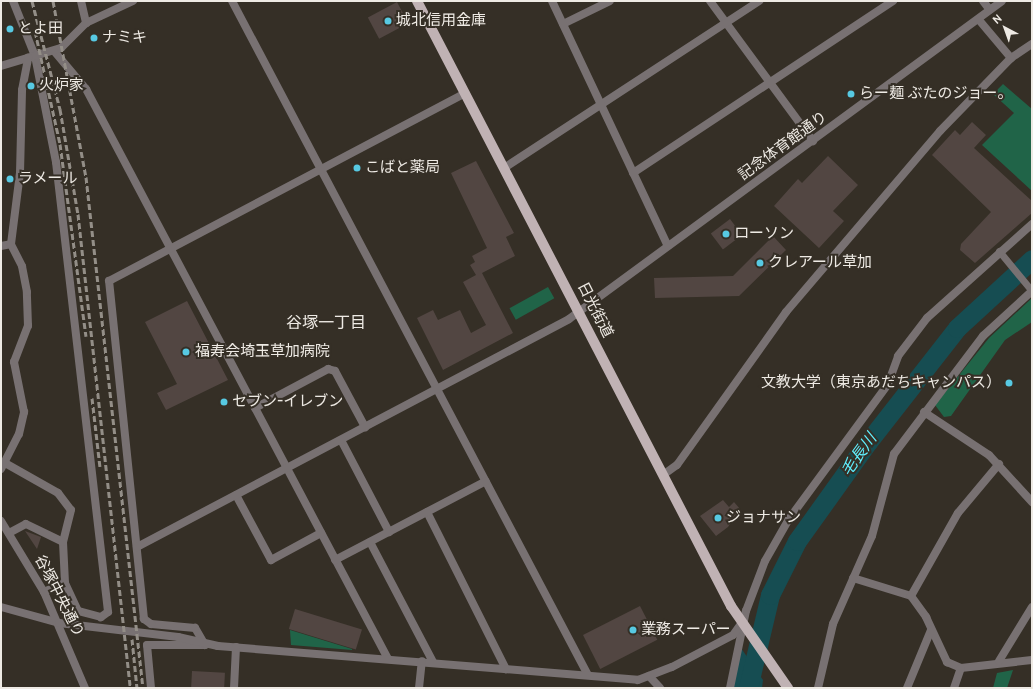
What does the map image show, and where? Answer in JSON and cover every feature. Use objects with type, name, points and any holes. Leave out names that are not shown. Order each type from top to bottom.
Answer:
[{"type":"main road","name":"日光街道","points":[[417,1],[744,628],[776,674]]},
{"type":"main road","points":[[776,674],[781,688]]},
{"type":"main road","points":[[776,674],[788,688]]},
{"type":"street","points":[[13,1],[32,57],[61,199],[108,612],[101,617],[78,612],[65,583],[63,542],[71,510],[66,501],[58,493],[3,466],[19,434],[24,412],[14,362],[28,326],[22,266],[10,244],[20,173],[22,90],[32,57]]},
{"type":"street","points":[[81,1],[86,23]]},
{"type":"street","points":[[1,66],[61,48],[86,23],[133,1]]},
{"type":"street","points":[[232,1],[588,676]]},
{"type":"street","points":[[552,1],[668,246]]},
{"type":"street","points":[[563,24],[610,1]]},
{"type":"street","points":[[710,1],[813,141]]},
{"type":"street","points":[[504,168],[759,1]]},
{"type":"street","points":[[633,173],[893,1]]},
{"type":"street","points":[[983,1],[990,10]]},
{"type":"street","name":"記念体育館通り","points":[[137,548],[579,312],[979,20],[1002,1]]},
{"type":"street","points":[[979,20],[1011,58]]},
{"type":"street","points":[[663,475],[677,465],[786,312],[940,131],[1011,58],[1032,44]]},
{"type":"street","points":[[54,50],[86,89],[388,659]]},
{"type":"street","points":[[205,645],[195,628],[151,624],[144,619],[108,281],[466,93]]},
{"type":"street","points":[[730,688],[744,628],[771,550],[800,503],[888,384],[898,356],[946,298],[1032,224]]},
{"type":"street","points":[[1,246],[10,244]]},
{"type":"street","points":[[818,688],[833,624],[872,536],[894,454],[924,412],[983,336],[1030,289],[1000,253]]},
{"type":"street","points":[[255,408],[328,369],[335,371],[365,427]]},
{"type":"street","points":[[924,412],[999,464],[1032,502]]},
{"type":"street","points":[[341,440],[389,532]]},
{"type":"street","points":[[911,596],[958,513],[999,464]]},
{"type":"street","points":[[335,560],[486,481]]},
{"type":"street","points":[[236,495],[271,560],[321,533]]},
{"type":"street","points":[[427,512],[506,669]]},
{"type":"street","name":"谷塚中央通り","points":[[1,521],[44,592],[59,623],[85,688]]},
{"type":"street","points":[[9,533],[26,524],[63,542]]},
{"type":"street","points":[[370,542],[433,662]]},
{"type":"street","points":[[853,578],[911,596],[931,630],[947,662],[961,668],[999,661],[1032,660]]},
{"type":"street","points":[[44,592],[65,583]]},
{"type":"street","points":[[1,607],[59,623],[178,637],[205,645]]},
{"type":"street","points":[[999,661],[1032,607]]},
{"type":"street","points":[[151,688],[147,645],[205,645],[236,647],[422,661],[638,680],[650,676],[733,635],[744,628]]},
{"type":"street","points":[[906,688],[931,630]]},
{"type":"street","points":[[234,688],[236,647]]},
{"type":"street","points":[[419,688],[422,661]]},
{"type":"street","points":[[954,688],[961,668]]},
{"type":"street","points":[[650,676],[660,688]]},
{"type":"green space","points":[[1003,84],[1032,109],[1032,191],[982,145],[1014,113],[993,94]]},
{"type":"green space","points":[[548,287],[554,298],[516,320],[510,308]]},
{"type":"green space","points":[[1032,298],[1032,322],[1005,340],[951,416],[944,417],[935,405],[989,338]]},
{"type":"green space","points":[[290,630],[352,649],[352,650],[291,645]]},
{"type":"green space","points":[[1013,670],[1007,688],[993,688],[997,673]]},
{"type":"water","points":[[741,648],[763,680],[762,688],[733,688]]},
{"type":"building","points":[[397,2],[408,23],[379,39],[368,17]]},
{"type":"building","points":[[972,122],[986,135],[974,148],[1032,201],[1032,213],[975,263],[960,250],[961,244],[991,212],[932,155],[955,130],[960,135]]},
{"type":"building","points":[[828,156],[858,185],[833,211],[844,221],[819,248],[774,206],[798,179],[802,183]]},
{"type":"building","points":[[476,161],[514,233],[506,237],[515,256],[482,273],[513,333],[443,370],[417,318],[433,310],[438,320],[460,310],[471,333],[486,325],[463,282],[476,275],[470,265],[475,262],[472,256],[487,248],[451,173]]},
{"type":"building","name":"ローソン","points":[[730,219],[742,235],[723,249],[711,233]]},
{"type":"building","name":"クレアール草加","points":[[773,236],[786,250],[739,296],[655,298],[654,278],[733,276]]},
{"type":"building","points":[[187,301],[228,380],[166,410],[157,393],[177,384],[145,322]]},
{"type":"building","points":[[723,500],[729,507],[734,502],[740,509],[728,527],[716,536],[700,516]]},
{"type":"building","points":[[25,531],[41,537],[37,549]]},
{"type":"building","points":[[640,606],[657,640],[600,669],[583,635]]},
{"type":"building","points":[[295,609],[362,629],[356,650],[289,629]]},
{"type":"building","points":[[192,671],[225,673],[224,688],[191,688]]},
{"type":"waterway","name":"毛長川","points":[[748,688],[770,595],[797,541],[868,442],[957,328],[1032,259]]},
{"type":"railway","points":[[32,1],[60,109],[78,214],[130,688]]},
{"type":"railway","points":[[53,1],[86,177],[143,688]]},
{"type":"railway","points":[[35,31],[60,144],[86,336]]},
{"type":"railway","points":[[92,398],[100,467]]},
{"type":"railway","points":[[132,639],[137,688]]},
{"type":"place","name":"城北信用金庫","points":[[388,21]]},
{"type":"place","name":"とよ田","points":[[10,29]]},
{"type":"place","name":"ナミキ","points":[[94,38]]},
{"type":"place","name":"火炉家","points":[[31,86]]},
{"type":"place","name":"らー麺 ぶたのジョー。","points":[[851,94]]},
{"type":"place","name":"こばと薬局","points":[[357,168]]},
{"type":"place","name":"ラメール","points":[[10,179]]},
{"type":"place","name":"ローソン","points":[[726,234]]},
{"type":"place","name":"クレアール草加","points":[[760,263]]},
{"type":"place","name":"福寿会埼玉草加病院","points":[[186,352]]},
{"type":"place","name":"文教大学（東京あだちキャンパス）","points":[[1009,383]]},
{"type":"place","name":"セブン-イレブン","points":[[224,402]]},
{"type":"place","name":"ジョナサン","points":[[718,518]]},
{"type":"place","name":"業務スーパー","points":[[633,630]]},
{"type":"district","name":"谷塚一丁目","points":[[326,323]]}]
